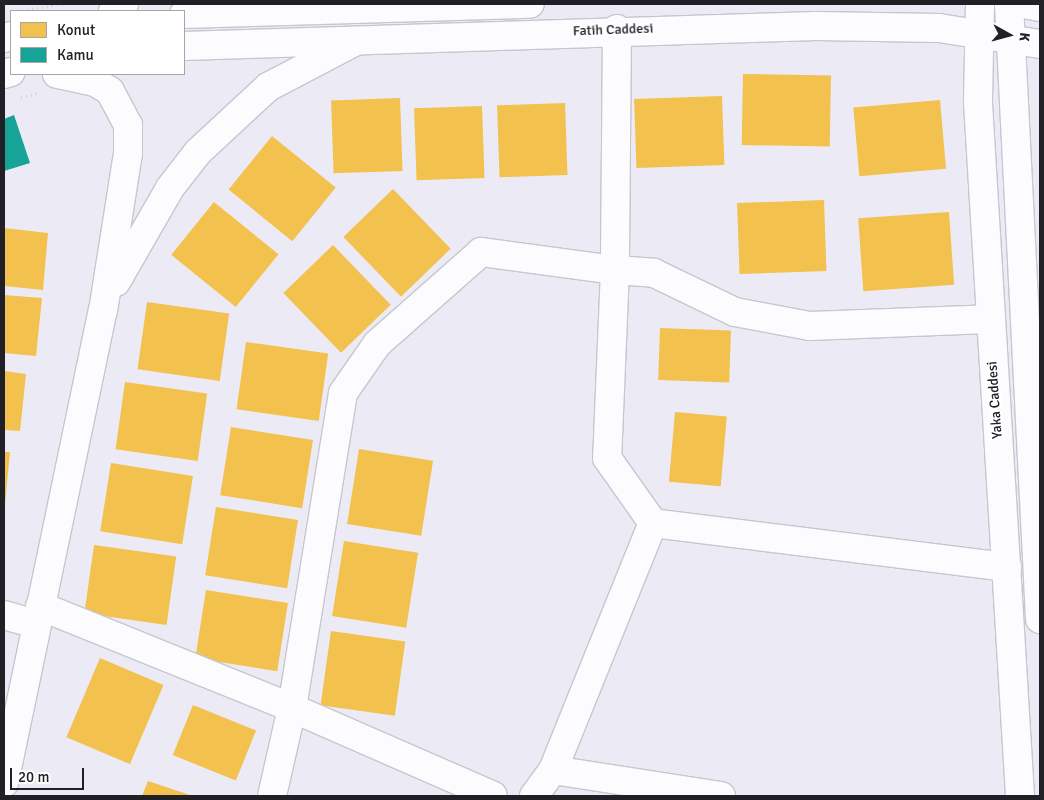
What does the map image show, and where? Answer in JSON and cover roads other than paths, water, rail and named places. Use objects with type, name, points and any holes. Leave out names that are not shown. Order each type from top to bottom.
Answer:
[{"type":"street","points":[[185,14],[342,6],[530,4]]},
{"type":"street","name":"Yaka Caddesi","points":[[980,4],[978,103],[989,319],[1007,567],[1020,796]]},
{"type":"street","points":[[1009,4],[1032,336],[1040,619]]},
{"type":"street","points":[[1024,4],[1040,7]]},
{"type":"street","name":"Fatih Caddesi","points":[[185,46],[617,29],[816,26],[979,31],[1040,44]]},
{"type":"street","points":[[617,29],[615,270],[607,458],[653,523],[1007,567]]},
{"type":"street","points":[[103,311],[132,250],[198,152],[268,88],[299,67],[362,38]]},
{"type":"street","points":[[4,783],[103,311],[128,154],[128,125],[118,101],[103,86],[61,75]]},
{"type":"street","points":[[272,796],[292,708],[343,393],[377,344],[481,252],[615,270],[654,273],[735,312],[810,326],[989,319]]},
{"type":"street","points":[[534,796],[553,770],[653,523]]},
{"type":"street","points":[[4,615],[38,615],[292,708],[493,796]]},
{"type":"street","points":[[553,770],[722,796]]}]
